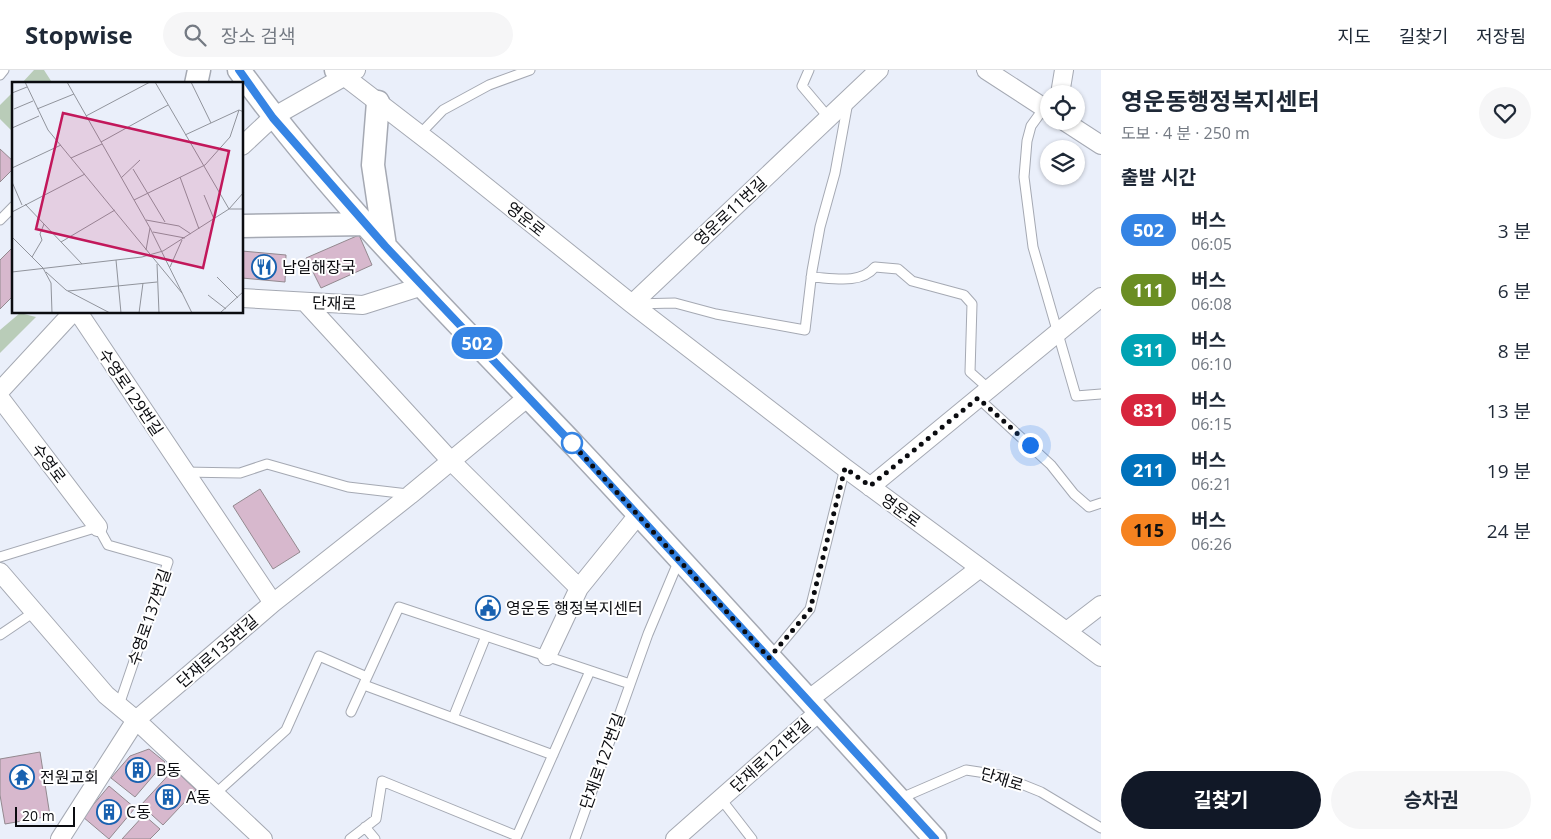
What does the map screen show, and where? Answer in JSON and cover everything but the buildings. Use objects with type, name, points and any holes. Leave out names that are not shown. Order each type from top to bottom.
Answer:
[{"type":"street","points":[[239,70],[273,118],[385,246],[638,515],[935,839]]},
{"type":"street","name":"영운로11번길","points":[[632,304],[879,70]]},
{"type":"street","points":[[986,70],[1040,105]]},
{"type":"street","points":[[1062,85],[1064,70]]},
{"type":"street","points":[[244,144],[273,118],[346,72]]},
{"type":"street","name":"영운로","points":[[346,72],[378,102],[632,304],[845,468],[1101,657]]},
{"type":"street","points":[[378,102],[373,165],[385,246]]},
{"type":"street","points":[[1078,130],[1101,145]]},
{"type":"street","points":[[244,226],[366,224]]},
{"type":"street","name":"단재로","points":[[244,298],[363,305],[423,286]]},
{"type":"street","points":[[870,486],[1101,297]]},
{"type":"street","points":[[304,302],[451,461],[579,588]]},
{"type":"street","points":[[0,391],[71,314]]},
{"type":"street","name":"수영로129번길","points":[[79,314],[273,603]]},
{"type":"street","name":"단재로135번길","points":[[60,839],[136,720],[273,603],[410,495],[528,397]]},
{"type":"street","name":"수영로","points":[[0,398],[98,527]]},
{"type":"street","points":[[547,656],[579,588],[638,515]]},
{"type":"street","points":[[813,706],[980,568]]},
{"type":"street","points":[[0,572],[106,695],[136,720],[263,839]]},
{"type":"street","points":[[1067,631],[1101,605]]},
{"type":"street","name":"단재로121번길","points":[[675,839],[720,799],[813,706]]},
{"type":"lane","points":[[0,75],[4,70]]},
{"type":"lane","points":[[420,134],[443,110],[490,85],[530,70]]},
{"type":"lane","points":[[809,70],[802,86],[828,118]]},
{"type":"lane","points":[[632,304],[675,303],[716,314],[805,330],[811,276],[820,227],[835,173],[848,99]]},
{"type":"lane","points":[[1040,116],[1031,126],[1027,141],[1024,177],[1033,247],[1076,396],[1101,394]]},
{"type":"lane","points":[[0,220],[12,208]]},
{"type":"lane","points":[[811,276],[849,279],[869,274],[875,267],[898,269],[912,281],[964,295],[972,304],[970,372],[983,394],[1052,465],[1074,494],[1089,507],[1101,503]]},
{"type":"lane","points":[[184,472],[240,473],[267,464],[348,487],[410,495]]},
{"type":"lane","points":[[769,658],[810,610],[845,468]]},
{"type":"lane","points":[[0,557],[98,527]]},
{"type":"lane","name":"수영로137번길","points":[[98,527],[108,545],[168,562],[118,705]]},
{"type":"lane","name":"단재로127번길","points":[[575,839],[648,634],[679,560]]},
{"type":"lane","points":[[351,712],[399,607],[630,684]]},
{"type":"lane","points":[[0,635],[34,612]]},
{"type":"lane","points":[[453,718],[486,636]]},
{"type":"lane","points":[[214,794],[286,730],[319,656],[366,681],[453,718],[553,755]]},
{"type":"lane","points":[[350,839],[376,819],[382,781],[517,836],[590,671]]},
{"type":"lane","name":"단재로","points":[[899,799],[966,770],[999,775],[1041,792],[1101,828]]},
{"type":"lane","name":"단재로121번길","points":[[720,799],[752,839]]},
{"type":"lane","points":[[365,827],[375,839]]},
{"type":"green space","points":[[34,70],[44,70],[52,82],[23,82]]},
{"type":"green space","points":[[12,93],[12,131],[0,119],[0,105]]},
{"type":"green space","points":[[19,314],[36,317],[0,353],[0,330]]},
{"type":"bus line","name":"502","points":[[239,70],[273,118],[385,246],[580,452],[935,839]]},
{"type":"place","name":"남일해장국","points":[[264,267]]},
{"type":"place","name":"영운동 행정복지센터","points":[[488,608]]},
{"type":"place","name":"B동","points":[[138,770]]},
{"type":"place","name":"전원교회","points":[[22,777]]},
{"type":"place","name":"A동","points":[[168,797]]},
{"type":"place","name":"C동","points":[[109,812]]},
{"type":"route","points":[[572,443],[567,438],[769,658],[810,610],[845,468],[870,486],[978,398],[1030,445]]}]
